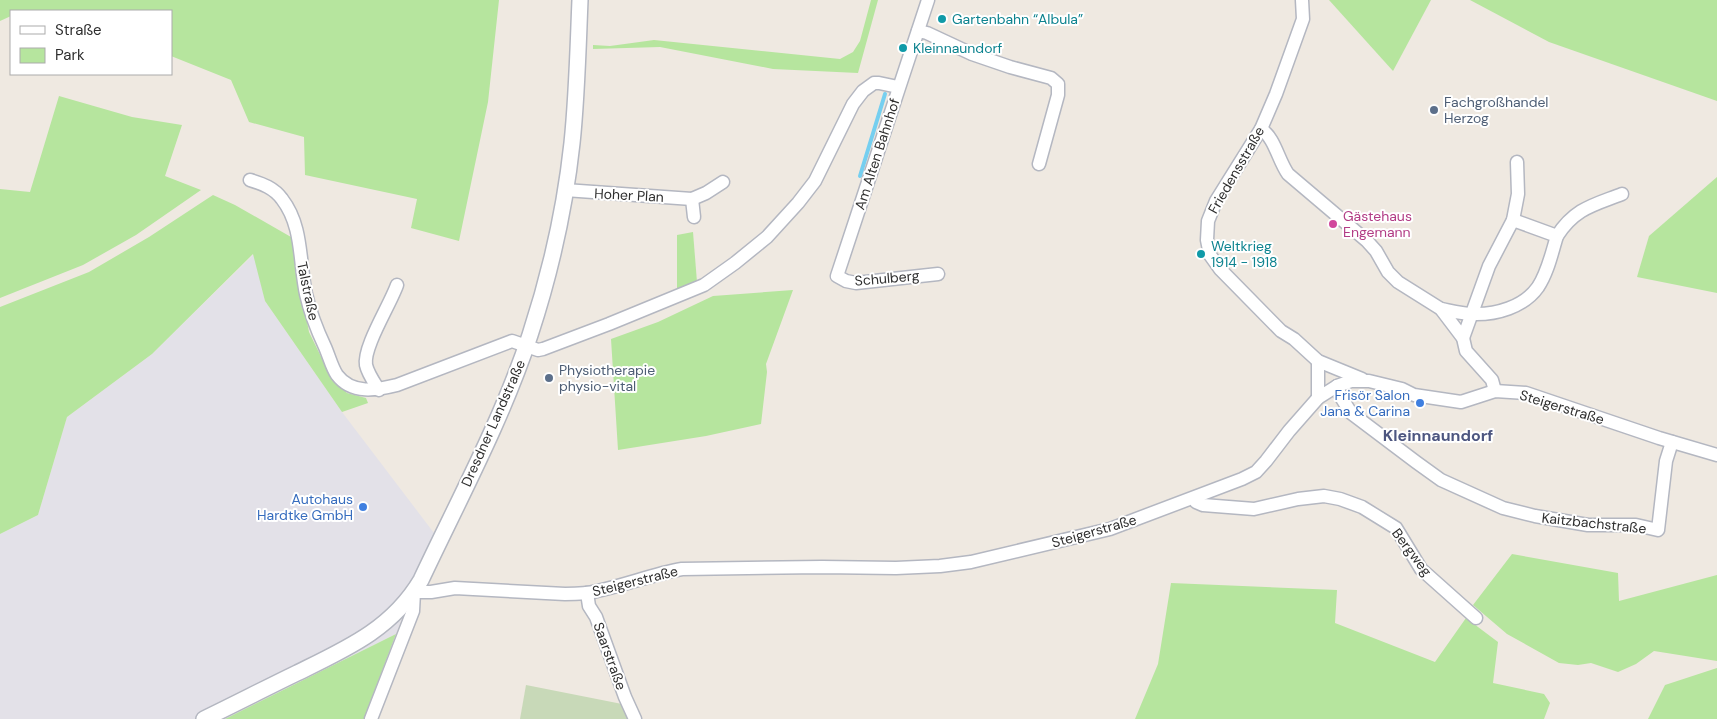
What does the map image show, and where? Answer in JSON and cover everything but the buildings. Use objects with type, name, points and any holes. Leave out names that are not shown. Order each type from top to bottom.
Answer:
[{"type":"street","name":"Dresdner Landstraße","points":[[204,719],[369,636],[393,615],[414,592],[485,448],[506,398],[532,348],[565,190],[573,137],[580,0]]},
{"type":"street","name":"Am Alten Bahnhof","points":[[837,276],[898,86],[928,0]]},
{"type":"street","name":"Friedensstraße","points":[[1302,0],[1303,19],[1281,80],[1261,128],[1216,200],[1208,221],[1207,240],[1210,255],[1228,278],[1281,331],[1294,339],[1318,361],[1366,381]]},
{"type":"street","points":[[918,31],[972,54],[1051,78],[1058,84],[1058,95],[1039,164]]},
{"type":"street","points":[[532,348],[609,324],[704,285],[735,263],[767,237],[815,182],[853,104],[863,91],[879,83],[898,86]]},
{"type":"street","points":[[1261,128],[1271,140],[1281,164],[1288,174],[1368,241],[1388,272],[1398,282],[1441,309],[1463,338],[1466,351],[1492,380],[1495,391]]},
{"type":"street","points":[[1463,338],[1488,266],[1513,220],[1518,194],[1517,162]]},
{"type":"street","name":"Talstraße","points":[[250,180],[267,185],[282,198],[294,218],[300,243],[306,294],[316,327],[337,375],[355,388],[379,390],[397,385],[512,341],[532,348]]},
{"type":"street","points":[[694,217],[692,199],[706,194],[723,182]]},
{"type":"street","name":"Hoher Plan","points":[[565,190],[692,199]]},
{"type":"street","points":[[1441,309],[1472,314],[1505,311],[1524,300],[1537,288],[1545,272],[1557,236],[1566,223],[1576,214],[1622,194]]},
{"type":"street","points":[[1513,220],[1557,236]]},
{"type":"street","name":"Schulberg","points":[[837,276],[846,281],[856,283],[938,274]]},
{"type":"street","points":[[379,390],[366,364],[366,354],[397,285]]},
{"type":"street","points":[[1318,361],[1318,398]]},
{"type":"street","name":"Steigerstraße","points":[[414,592],[431,592],[455,588],[565,594],[587,593],[682,569],[896,568],[940,566],[971,562],[1110,529],[1232,484],[1256,472],[1318,398],[1337,386],[1351,381],[1366,381],[1402,389],[1414,395],[1461,402],[1495,391],[1526,393],[1672,442],[1717,454]]},
{"type":"street","name":"Kaitzbachstraße","points":[[1337,386],[1341,397],[1351,413],[1441,480],[1503,508],[1561,521],[1588,524],[1636,525],[1658,530],[1666,461],[1672,442]]},
{"type":"street","name":"Bergweg","points":[[1195,498],[1196,502],[1203,505],[1254,509],[1298,499],[1324,496],[1362,507],[1396,528],[1421,569],[1476,618]]},
{"type":"street","points":[[371,719],[413,611],[414,592]]},
{"type":"street","name":"Saarstraße","points":[[587,593],[590,606],[596,617],[635,719]]},
{"type":"shaded area","points":[[254,254],[265,301],[342,412],[434,533],[396,634],[225,719],[0,719],[0,534],[38,515],[67,417],[152,354]]},
{"type":"green space","points":[[0,0],[499,0],[488,102],[459,241],[411,228],[417,199],[305,175],[304,137],[249,122],[231,80],[172,56],[172,10],[10,10],[10,16],[0,21]]},
{"type":"green space","points":[[871,0],[878,0],[858,73],[773,69],[660,47],[593,49],[593,45],[610,46],[654,40],[840,59],[853,52],[860,41]]},
{"type":"green space","points":[[1329,0],[1431,0],[1393,71]]},
{"type":"green space","points":[[1470,0],[1717,0],[1717,101],[1549,42]]},
{"type":"green space","points":[[59,96],[132,117],[182,125],[165,176],[201,190],[136,235],[83,265],[0,298],[0,189],[30,192]]},
{"type":"green space","points":[[1717,177],[1717,293],[1637,277],[1649,236]]},
{"type":"green space","points":[[213,195],[235,205],[291,237],[309,332],[332,379],[347,393],[366,398],[368,403],[342,412],[265,301],[253,254],[152,354],[67,417],[38,515],[0,534],[0,307],[89,272],[149,237]]},
{"type":"green space","points":[[693,232],[697,282],[677,291],[677,235]]},
{"type":"green space","points":[[793,290],[766,364],[767,372],[761,424],[706,436],[618,450],[611,339],[658,322],[713,296]]},
{"type":"green space","points":[[1512,554],[1618,573],[1619,601],[1717,575],[1717,661],[1654,651],[1636,664],[1618,672],[1591,663],[1578,665],[1559,663],[1507,634],[1473,605]]},
{"type":"green space","points":[[1171,583],[1337,590],[1335,623],[1435,662],[1466,618],[1498,642],[1493,683],[1544,694],[1550,703],[1544,719],[1135,719],[1158,664]]},
{"type":"green space","points":[[396,634],[364,719],[225,719]]},
{"type":"green space","points":[[1717,668],[1717,719],[1648,719],[1665,685]]},
{"type":"green space","points":[[526,685],[622,704],[628,719],[520,719]]},
{"type":"waterway","points":[[860,176],[885,94]]},
{"type":"place","name":"Gartenbahn “Albula”","points":[[942,19]]},
{"type":"place","name":"Kleinnaundorf","points":[[903,48]]},
{"type":"place","name":"Fachgroßhandel Herzog","points":[[1434,110]]},
{"type":"place","name":"Gästehaus Engemann","points":[[1333,224]]},
{"type":"place","name":"Weltkrieg 1914 - 1918","points":[[1201,254]]},
{"type":"place","name":"Physiotherapie physio-vital","points":[[549,378]]},
{"type":"place","name":"Frisör Salon Jana & Carina","points":[[1420,403]]},
{"type":"place","name":"Autohaus Hardtke GmbH","points":[[363,507]]},
{"type":"district","name":"Kleinnaundorf","points":[[1438,435]]}]
